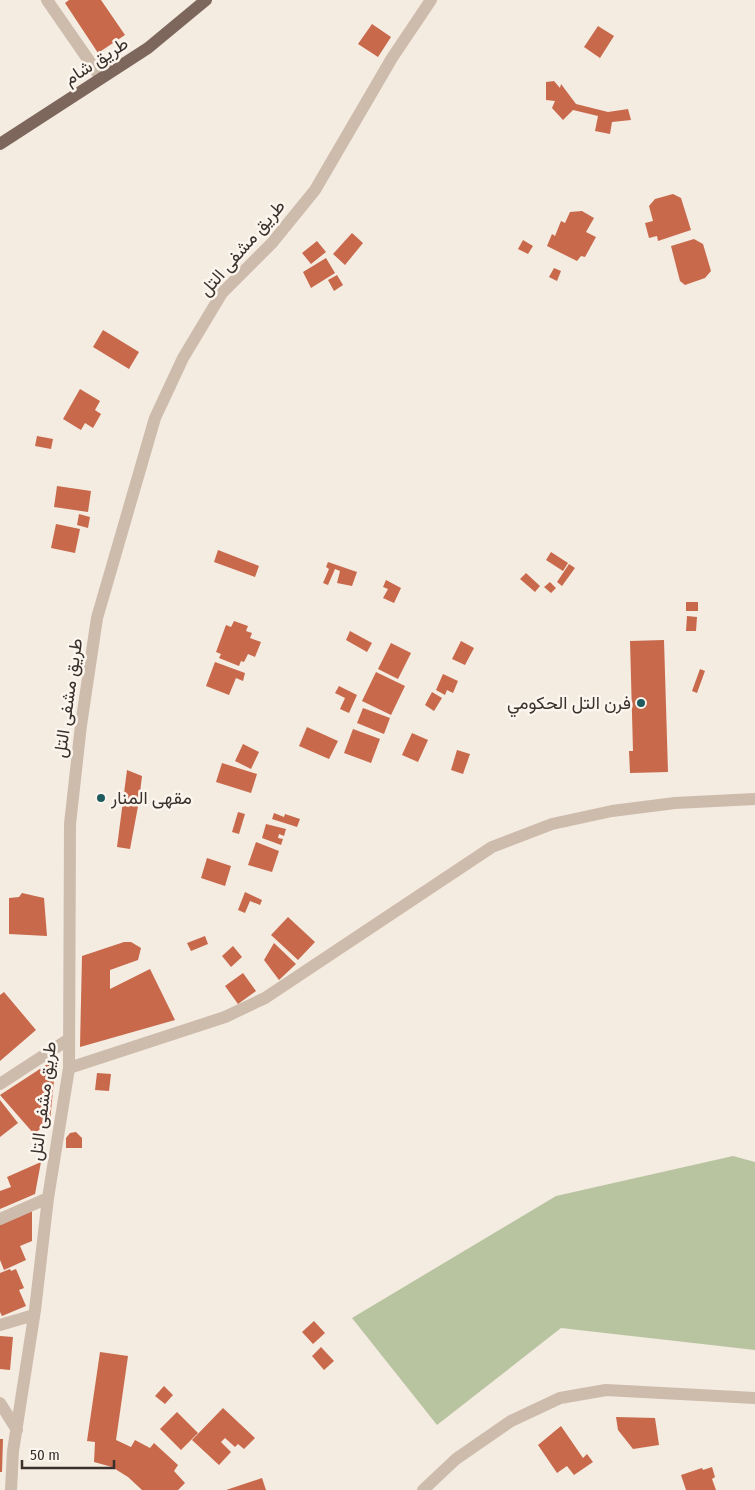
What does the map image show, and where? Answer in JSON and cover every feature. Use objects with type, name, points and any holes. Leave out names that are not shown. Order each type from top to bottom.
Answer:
[{"type":"main road","name":"طريق شام","points":[[0,144],[148,48],[206,0]]},
{"type":"street","points":[[47,0],[101,78]]},
{"type":"street","name":"طريق مشفى التل","points":[[12,1490],[13,1451],[34,1315],[48,1198],[69,1068],[70,824],[97,618],[156,418],[183,358],[222,293],[272,243],[315,190],[392,58],[431,0]]},
{"type":"street","points":[[69,1068],[225,1016],[265,998],[492,847],[552,824],[612,811],[676,802],[755,799]]},
{"type":"street","points":[[0,1084],[69,1039]]},
{"type":"street","points":[[0,1219],[48,1198]]},
{"type":"street","points":[[0,1325],[34,1315]]},
{"type":"street","points":[[423,1490],[456,1459],[511,1421],[560,1398],[606,1390],[755,1398]]},
{"type":"street","points":[[0,1403],[17,1430]]},
{"type":"green space","points":[[733,1156],[755,1162],[755,1350],[561,1328],[437,1425],[352,1318],[556,1196]]},
{"type":"building","points":[[69,0],[101,0],[125,35],[98,53],[65,3]]},
{"type":"building","points":[[372,24],[391,37],[378,57],[358,44]]},
{"type":"building","points":[[598,26],[614,36],[600,58],[584,47]]},
{"type":"building","points":[[554,81],[560,88],[561,84],[576,104],[608,112],[628,109],[631,120],[612,122],[610,134],[595,131],[598,116],[573,110],[563,120],[552,108],[555,101],[546,100],[546,82]]},
{"type":"building","points":[[673,194],[681,198],[691,230],[658,241],[657,236],[649,238],[645,223],[653,221],[649,206],[655,199]]},
{"type":"building","points":[[582,211],[594,218],[586,232],[596,237],[585,257],[581,256],[577,261],[547,246],[552,234],[555,236],[561,221],[565,223],[570,212]]},
{"type":"building","points":[[352,233],[363,243],[345,265],[333,254]]},
{"type":"building","points":[[694,239],[703,244],[711,271],[705,278],[685,285],[680,281],[671,246]]},
{"type":"building","points":[[523,240],[533,246],[528,254],[518,249]]},
{"type":"building","points":[[317,241],[326,252],[311,264],[302,253]]},
{"type":"building","points":[[326,258],[335,273],[311,288],[303,272]]},
{"type":"building","points":[[554,268],[561,271],[557,281],[549,277]]},
{"type":"building","points":[[337,275],[343,285],[334,291],[328,280]]},
{"type":"building","points":[[103,330],[139,352],[129,369],[93,347]]},
{"type":"building","points":[[80,389],[100,401],[95,410],[101,414],[93,428],[85,423],[81,430],[63,419]]},
{"type":"building","points":[[37,436],[53,439],[51,449],[35,446]]},
{"type":"building","points":[[57,486],[91,491],[88,512],[54,507]]},
{"type":"building","points":[[79,514],[90,517],[88,528],[77,525]]},
{"type":"building","points":[[56,524],[80,529],[75,553],[51,548]]},
{"type":"building","points":[[218,550],[259,566],[255,577],[214,562]]},
{"type":"building","points":[[551,552],[568,563],[563,571],[546,560]]},
{"type":"building","points":[[328,562],[357,572],[352,586],[337,583],[340,571],[335,569],[328,585],[323,583],[329,569],[326,567]]},
{"type":"building","points":[[569,564],[575,568],[562,586],[557,582]]},
{"type":"building","points":[[526,573],[540,586],[535,592],[520,579]]},
{"type":"building","points":[[386,580],[401,588],[394,603],[383,598],[388,589],[383,587]]},
{"type":"building","points":[[550,582],[556,588],[551,593],[544,587]]},
{"type":"building","points":[[686,602],[698,602],[698,611],[686,611]]},
{"type":"building","points":[[687,616],[697,617],[696,631],[686,631]]},
{"type":"building","points":[[234,621],[248,626],[246,631],[252,633],[250,638],[261,642],[255,657],[248,654],[244,662],[241,661],[239,666],[219,658],[221,654],[216,652],[226,625],[231,627]]},
{"type":"building","points":[[350,631],[372,643],[367,652],[346,640]]},
{"type":"building","points":[[664,640],[668,772],[630,773],[629,751],[633,751],[630,641]]},
{"type":"building","points":[[461,641],[474,648],[465,665],[452,659]]},
{"type":"building","points":[[391,643],[411,653],[398,679],[378,669]]},
{"type":"building","points":[[215,662],[245,673],[243,681],[236,678],[229,695],[206,686]]},
{"type":"building","points":[[700,669],[705,671],[697,693],[692,691]]},
{"type":"building","points":[[376,672],[405,686],[391,715],[362,701]]},
{"type":"building","points":[[443,674],[458,681],[453,693],[447,690],[445,695],[436,690]]},
{"type":"building","points":[[339,686],[357,695],[349,713],[340,709],[345,698],[335,693]]},
{"type":"building","points":[[432,692],[442,698],[434,711],[425,705]]},
{"type":"building","points":[[363,708],[390,718],[384,734],[357,723]]},
{"type":"building","points":[[307,727],[338,741],[329,759],[299,746]]},
{"type":"building","points":[[353,729],[380,739],[371,763],[344,753]]},
{"type":"building","points":[[412,733],[428,740],[418,762],[402,755]]},
{"type":"building","points":[[243,744],[259,752],[251,769],[235,761]]},
{"type":"building","points":[[457,750],[470,754],[463,774],[451,770]]},
{"type":"building","points":[[222,763],[257,774],[251,793],[216,782]]},
{"type":"building","points":[[127,770],[142,776],[130,849],[117,847]]},
{"type":"building","points":[[238,812],[245,814],[239,834],[232,832]]},
{"type":"building","points":[[274,813],[284,817],[285,814],[300,819],[297,827],[272,819]]},
{"type":"building","points":[[266,824],[286,829],[284,836],[279,834],[278,838],[283,839],[281,845],[262,838]]},
{"type":"building","points":[[256,842],[279,851],[272,872],[248,865]]},
{"type":"building","points":[[207,858],[231,866],[225,886],[201,878]]},
{"type":"building","points":[[245,892],[262,900],[260,905],[250,901],[245,913],[238,910]]},
{"type":"building","points":[[22,893],[44,898],[47,936],[9,934],[9,898],[19,897]]},
{"type":"building","points":[[288,917],[315,942],[298,960],[271,935]]},
{"type":"building","points":[[205,936],[208,944],[191,951],[187,943]]},
{"type":"building","points":[[124,942],[131,942],[141,948],[138,960],[110,970],[110,989],[150,969],[175,1020],[80,1047],[82,956]]},
{"type":"building","points":[[274,943],[296,964],[279,980],[264,960]]},
{"type":"building","points":[[233,946],[242,957],[231,967],[222,956]]},
{"type":"building","points":[[243,973],[256,991],[238,1004],[225,986]]},
{"type":"building","points":[[4,992],[36,1030],[0,1061],[0,995]]},
{"type":"building","points":[[49,1063],[55,1070],[50,1121],[34,1134],[0,1095]]},
{"type":"building","points":[[97,1073],[111,1074],[109,1091],[95,1090]]},
{"type":"building","points":[[0,1100],[18,1123],[0,1137]]},
{"type":"building","points":[[76,1132],[82,1138],[82,1148],[66,1148],[66,1138],[70,1133]]},
{"type":"building","points":[[41,1162],[35,1194],[0,1209],[0,1191],[11,1187],[7,1177]]},
{"type":"building","points":[[32,1211],[32,1241],[20,1246],[26,1260],[4,1270],[0,1260],[0,1225]]},
{"type":"building","points":[[10,1269],[11,1271],[16,1269],[24,1288],[19,1290],[26,1306],[2,1316],[0,1312],[0,1273]]},
{"type":"building","points":[[314,1321],[325,1333],[313,1344],[302,1332]]},
{"type":"building","points":[[0,1336],[13,1337],[10,1370],[0,1369]]},
{"type":"building","points":[[321,1347],[334,1361],[324,1370],[312,1356]]},
{"type":"building","points":[[100,1352],[128,1356],[116,1440],[131,1447],[135,1440],[150,1448],[154,1443],[178,1465],[174,1471],[185,1483],[178,1490],[142,1490],[128,1477],[112,1467],[94,1462],[95,1442],[87,1441]]},
{"type":"building","points":[[164,1386],[173,1395],[165,1404],[155,1396]]},
{"type":"building","points":[[223,1408],[255,1438],[244,1449],[238,1444],[235,1447],[225,1438],[221,1442],[231,1452],[219,1465],[192,1440]]},
{"type":"building","points":[[177,1412],[198,1433],[181,1450],[160,1429]]},
{"type":"building","points":[[616,1417],[655,1418],[659,1445],[633,1449],[618,1430]]},
{"type":"building","points":[[561,1426],[583,1458],[587,1454],[593,1462],[574,1475],[567,1466],[557,1473],[538,1445]]},
{"type":"building","points":[[0,1439],[3,1439],[2,1472],[0,1472]]},
{"type":"building","points":[[712,1467],[715,1477],[712,1479],[716,1490],[686,1490],[681,1475],[702,1468],[703,1470]]},
{"type":"building","points":[[262,1478],[266,1490],[226,1490]]},
{"type":"place","name":"فرن التل الحكومي","points":[[641,703]]},
{"type":"place","name":"مقهى المنار","points":[[101,798]]}]
